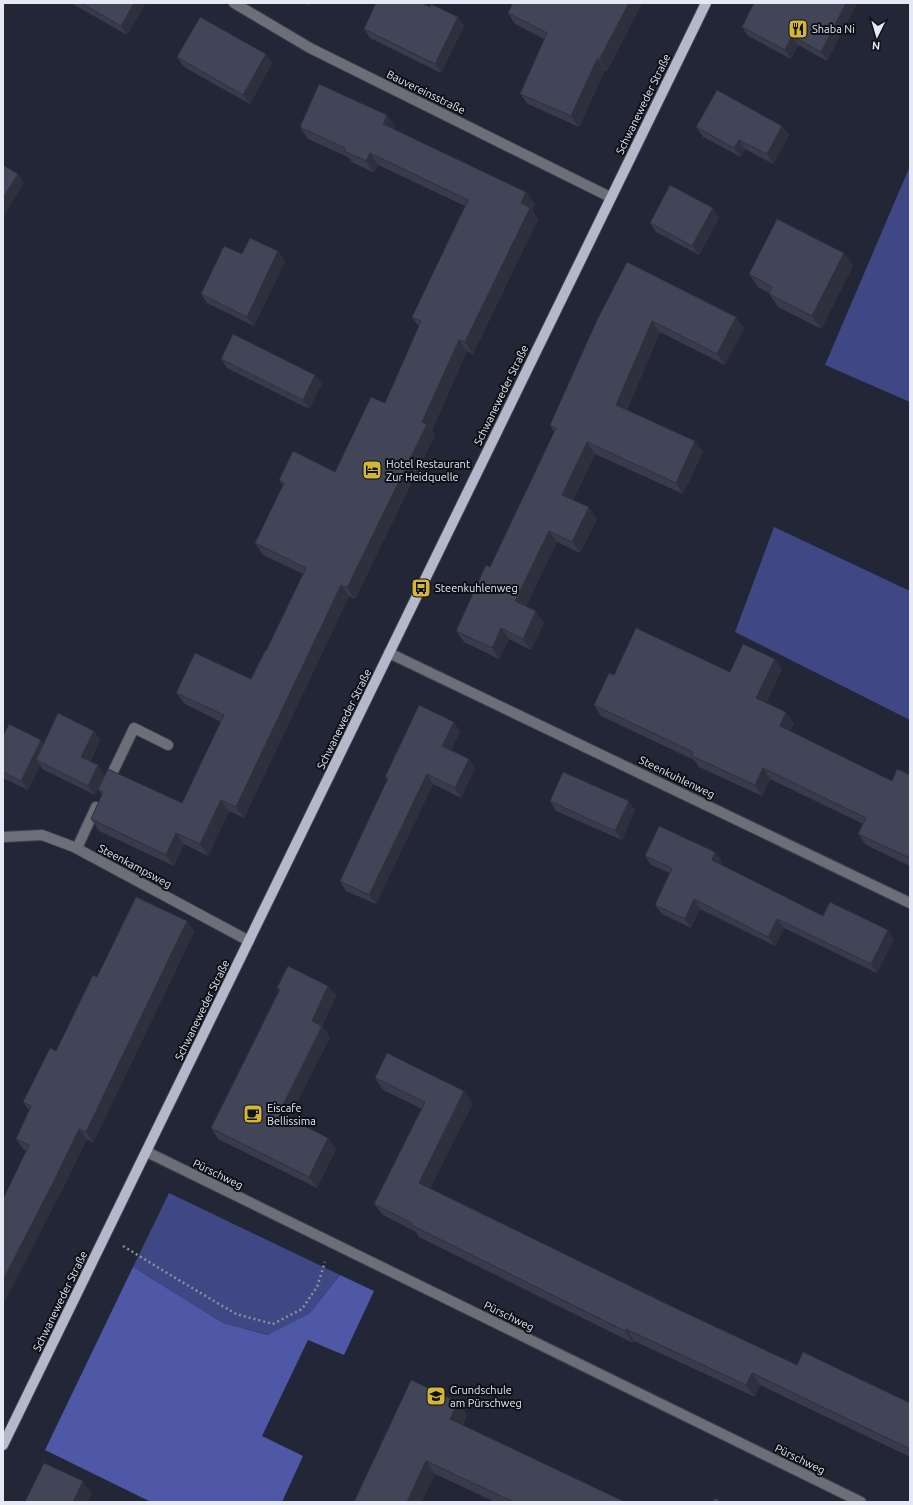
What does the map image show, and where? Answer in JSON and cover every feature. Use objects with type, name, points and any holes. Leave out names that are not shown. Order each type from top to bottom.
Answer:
[{"type":"main road","name":"Schwaneweder Straße","points":[[3,1445],[147,1152],[610,197],[706,3]]},
{"type":"street","name":"Bauvereinsstraße","points":[[234,3],[310,48],[610,197]]},
{"type":"street","name":"Steenkuhlenweg","points":[[389,653],[910,903]]},
{"type":"street","points":[[77,848],[134,728],[168,745]]},
{"type":"street","name":"Steenkampsweg","points":[[3,837],[42,835],[77,848],[249,941]]},
{"type":"street","name":"Pürschweg","points":[[147,1152],[861,1502]]},
{"type":"path","points":[[106,1235],[236,1314],[273,1324],[302,1309],[317,1287],[332,1243]]},
{"type":"shaded area","points":[[910,166],[910,402],[825,365]]},
{"type":"shaded area","points":[[774,527],[910,591],[910,720],[735,632]]},
{"type":"shaded area","points":[[169,1193],[340,1275],[310,1313],[269,1335],[223,1323],[133,1267]]},
{"type":"shaded area","points":[[133,1267],[223,1323],[268,1335],[310,1313],[340,1275],[374,1291],[344,1355],[308,1340],[262,1436],[303,1456],[282,1502],[151,1502],[45,1450]]},
{"type":"building","points":[[81,3],[134,3],[121,26]]},
{"type":"building","points":[[376,3],[421,3],[430,7],[431,4],[458,17],[435,64],[364,29]]},
{"type":"building","points":[[513,3],[629,3],[599,60],[597,59],[571,116],[520,94],[547,33],[508,13]]},
{"type":"building","name":"Shaba Ni","points":[[754,3],[846,3],[821,52],[792,36],[785,50],[742,27]]},
{"type":"building","points":[[200,17],[266,54],[243,95],[177,57]]},
{"type":"building","points":[[319,84],[387,115],[383,124],[526,192],[521,203],[530,208],[465,342],[459,340],[422,422],[427,424],[347,588],[341,585],[236,807],[221,800],[200,844],[176,833],[166,855],[91,819],[103,792],[98,789],[108,769],[182,803],[224,715],[176,693],[195,653],[251,679],[306,568],[255,543],[284,483],[279,480],[293,451],[335,472],[371,397],[385,403],[421,321],[412,317],[468,200],[370,153],[366,161],[344,151],[345,148],[300,127]]},
{"type":"building","points":[[717,90],[782,126],[767,154],[739,140],[734,148],[696,127]]},
{"type":"building","points":[[3,165],[18,174],[3,198]]},
{"type":"building","points":[[670,185],[713,208],[692,246],[650,223]]},
{"type":"building","points":[[777,219],[844,253],[812,316],[769,294],[772,287],[749,274]]},
{"type":"building","points":[[250,238],[278,251],[247,317],[201,294],[224,246],[242,254]]},
{"type":"building","points":[[627,262],[736,317],[717,354],[652,321],[616,405],[695,441],[676,483],[587,442],[562,495],[589,507],[572,542],[549,531],[515,601],[536,611],[523,639],[501,628],[492,648],[456,631],[486,565],[490,567],[556,428],[550,425],[597,320]]},
{"type":"building","points":[[233,334],[315,375],[303,400],[221,359]]},
{"type":"building","points":[[636,628],[730,672],[743,644],[775,659],[756,698],[786,712],[780,726],[892,781],[897,769],[910,775],[910,858],[858,834],[866,818],[763,768],[755,785],[692,756],[693,752],[594,705],[609,673],[614,675]]},
{"type":"building","points":[[419,705],[454,722],[442,746],[469,759],[455,788],[427,774],[369,895],[340,881],[388,778],[385,777]]},
{"type":"building","points":[[58,713],[94,731],[81,757],[98,765],[88,786],[36,760]]},
{"type":"building","points":[[9,724],[41,740],[21,781],[3,772],[3,736]]},
{"type":"building","points":[[563,772],[629,801],[615,831],[550,801]]},
{"type":"building","points":[[659,826],[715,852],[712,860],[823,916],[830,902],[888,930],[871,964],[777,919],[768,937],[694,899],[685,919],[655,905],[672,868],[645,856]]},
{"type":"building","points":[[136,897],[187,921],[86,1132],[79,1129],[3,1280],[3,1199],[29,1145],[16,1139],[31,1106],[23,1102],[50,1048],[56,1051],[93,975],[97,977]]},
{"type":"building","points":[[288,966],[328,986],[312,1021],[322,1026],[279,1113],[328,1138],[309,1177],[211,1128],[280,989],[277,988]]},
{"type":"building","points":[[387,1053],[464,1091],[419,1183],[675,1308],[797,1365],[803,1352],[910,1403],[910,1449],[752,1373],[746,1385],[626,1329],[625,1331],[411,1225],[412,1223],[374,1204],[425,1102],[375,1078]]},
{"type":"building","points":[[411,1380],[458,1402],[450,1419],[625,1502],[514,1502],[426,1461],[407,1502],[354,1502]]},
{"type":"building","points":[[44,1463],[83,1481],[73,1502],[25,1502]]},
{"type":"building","points":[[715,1498],[722,1502],[713,1502]]},
{"type":"place","name":"Shaba Ni","points":[[798,29]]},
{"type":"place","name":"Hotel Restaurant Zur Heidquelle","points":[[372,470]]},
{"type":"place","name":"Steenkuhlenweg","points":[[421,588]]},
{"type":"place","name":"Eiscafe Bellissima","points":[[253,1114]]},
{"type":"place","name":"Grundschule am Pürschweg","points":[[436,1396]]}]
